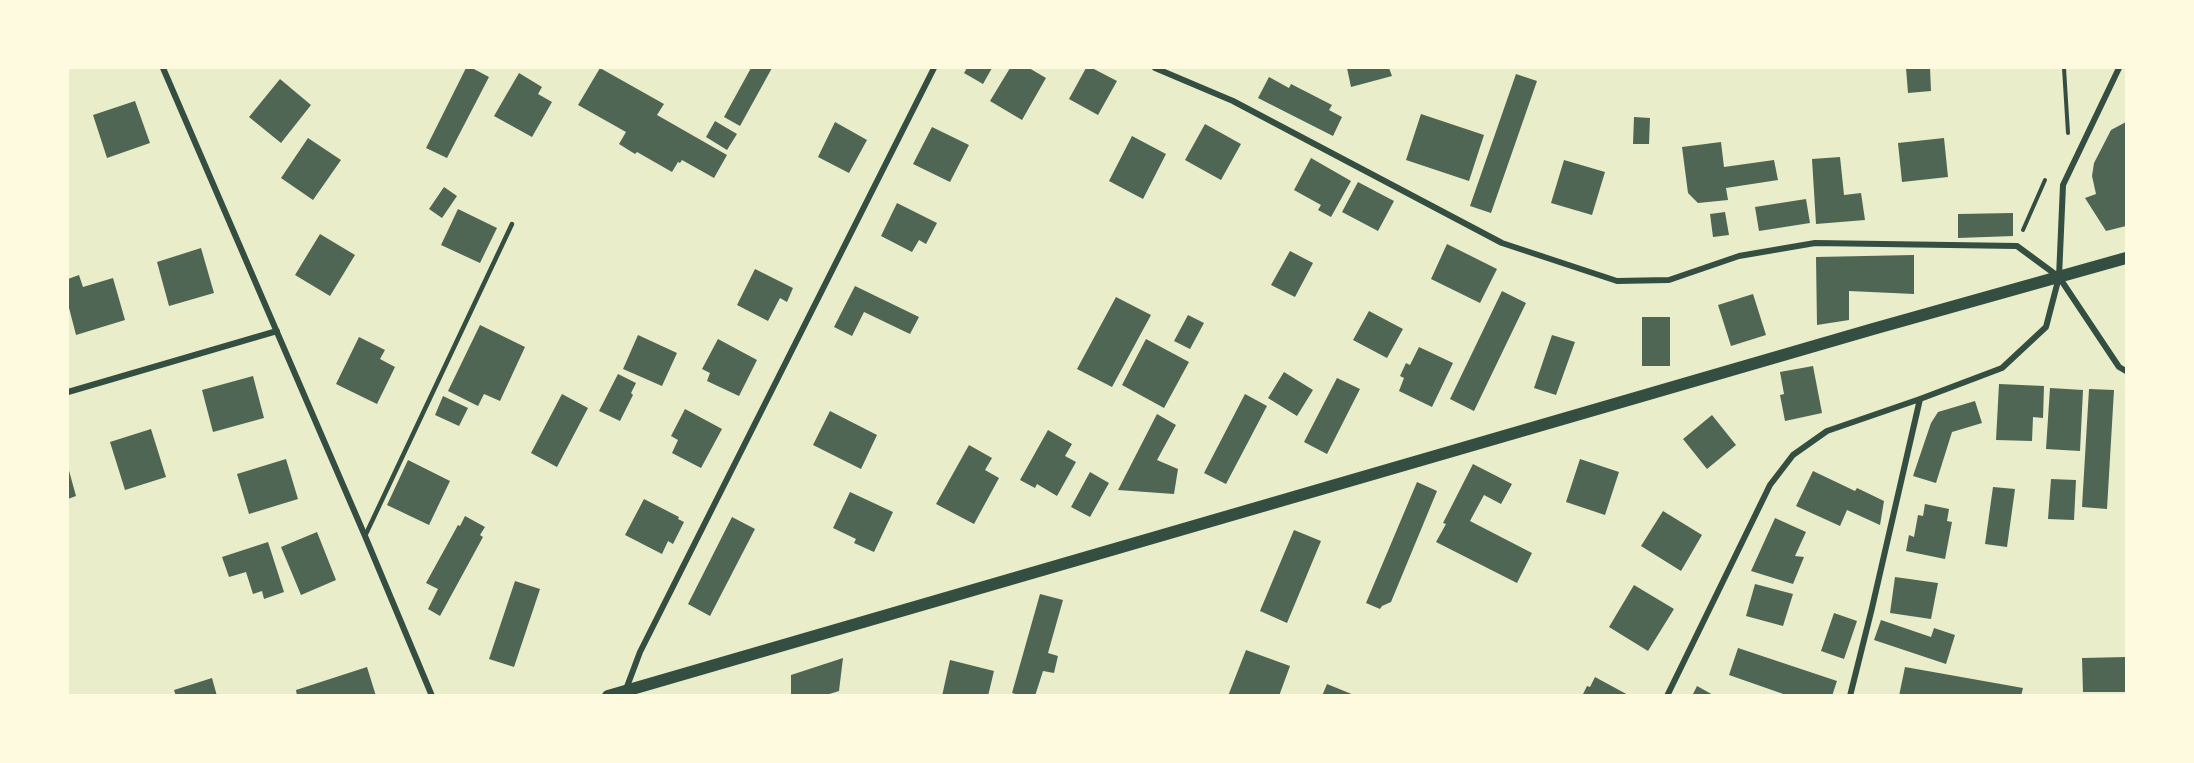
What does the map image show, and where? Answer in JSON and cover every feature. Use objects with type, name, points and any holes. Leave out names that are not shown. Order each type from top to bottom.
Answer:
[{"type":"main road","points":[[608,696],[625,693],[2127,258]]},
{"type":"street","points":[[163,68],[432,696]]},
{"type":"street","points":[[625,693],[645,642],[934,68]]},
{"type":"street","points":[[1155,68],[1233,101],[1502,243],[1617,281],[1669,280],[1739,256],[1815,243],[2017,246],[2059,277],[2119,367],[2127,370]]},
{"type":"street","points":[[1667,696],[1770,485],[1793,455],[1827,431],[2002,368],[2046,327],[2059,277],[2063,185],[2119,68]]},
{"type":"street","points":[[68,392],[277,331]]},
{"type":"street","points":[[1850,696],[1920,399]]},
{"type":"lane","points":[[365,536],[512,224]]},
{"type":"path","points":[[2064,68],[2068,137]]},
{"type":"path","points":[[2017,246],[2047,177]]},
{"type":"building","points":[[466,68],[472,68],[489,77],[447,158],[426,148]]},
{"type":"building","points":[[600,68],[664,104],[657,115],[727,155],[714,178],[682,160],[672,172],[637,152],[635,154],[619,144],[626,132],[578,105]]},
{"type":"building","points":[[751,68],[772,68],[740,126],[724,117]]},
{"type":"building","points":[[967,68],[992,68],[983,84],[964,73]]},
{"type":"building","points":[[1010,68],[1029,68],[1046,78],[1022,120],[990,101]]},
{"type":"building","points":[[1086,68],[1092,68],[1117,81],[1098,115],[1069,99]]},
{"type":"building","points":[[1347,68],[1389,68],[1392,76],[1351,87]]},
{"type":"building","points":[[1906,68],[1930,68],[1931,91],[1908,93]]},
{"type":"building","points":[[519,73],[542,87],[538,94],[552,102],[532,137],[494,116]]},
{"type":"building","points":[[1516,74],[1537,81],[1491,213],[1470,206]]},
{"type":"building","points":[[1269,77],[1289,88],[1291,84],[1332,105],[1329,110],[1342,117],[1333,136],[1258,98]]},
{"type":"building","points":[[280,79],[311,105],[281,143],[249,117]]},
{"type":"building","points":[[135,101],[150,143],[107,158],[93,115]]},
{"type":"building","points":[[1421,114],[1484,135],[1469,181],[1406,160]]},
{"type":"building","points":[[1634,117],[1650,118],[1649,144],[1633,144]]},
{"type":"building","points":[[715,121],[737,134],[727,150],[706,137]]},
{"type":"building","points":[[835,122],[867,140],[849,173],[818,157]]},
{"type":"building","points":[[2126,122],[2126,226],[2106,231],[2085,198],[2096,194],[2092,176],[2094,163],[2111,130]]},
{"type":"building","points":[[1205,124],[1241,144],[1221,180],[1185,160]]},
{"type":"building","points":[[932,127],[969,145],[950,182],[913,164]]},
{"type":"building","points":[[1132,136],[1166,154],[1143,199],[1109,181]]},
{"type":"building","points":[[308,138],[341,160],[313,200],[281,178]]},
{"type":"building","points":[[1944,138],[1948,177],[1902,182],[1898,143]]},
{"type":"building","points":[[1721,142],[1724,167],[1774,160],[1778,180],[1726,188],[1728,200],[1698,203],[1688,193],[1682,147]]},
{"type":"building","points":[[1840,157],[1844,195],[1861,193],[1865,220],[1816,224],[1812,159]]},
{"type":"building","points":[[1311,158],[1351,181],[1331,217],[1318,210],[1321,205],[1294,190]]},
{"type":"building","points":[[1564,160],[1605,172],[1592,215],[1551,203]]},
{"type":"building","points":[[1358,182],[1394,201],[1378,231],[1342,212]]},
{"type":"building","points":[[444,187],[457,196],[442,218],[429,209]]},
{"type":"building","points":[[1806,199],[1810,223],[1759,231],[1755,207]]},
{"type":"building","points":[[897,203],[937,223],[926,244],[919,240],[912,252],[881,236]]},
{"type":"building","points":[[458,209],[497,228],[480,263],[441,245]]},
{"type":"building","points":[[1725,212],[1729,235],[1713,237],[1710,214]]},
{"type":"building","points":[[2013,213],[2013,236],[1958,238],[1958,214]]},
{"type":"building","points":[[320,234],[355,255],[330,296],[295,275]]},
{"type":"building","points":[[1447,244],[1497,269],[1480,303],[1431,279]]},
{"type":"building","points":[[201,248],[214,293],[169,306],[157,262]]},
{"type":"building","points":[[1290,251],[1313,263],[1295,297],[1271,285]]},
{"type":"building","points":[[1914,255],[1914,294],[1849,291],[1849,320],[1817,325],[1816,257]]},
{"type":"building","points":[[755,269],[793,288],[787,302],[780,298],[768,321],[737,305]]},
{"type":"building","points":[[79,275],[83,287],[113,278],[125,320],[76,335],[68,304],[68,279]]},
{"type":"building","points":[[855,286],[919,317],[910,334],[864,312],[852,336],[834,327]]},
{"type":"building","points":[[1502,291],[1526,303],[1474,411],[1450,399]]},
{"type":"building","points":[[1753,294],[1766,335],[1731,346],[1718,305]]},
{"type":"building","points":[[1116,297],[1151,315],[1112,387],[1077,369]]},
{"type":"building","points":[[1369,311],[1403,329],[1387,358],[1353,340]]},
{"type":"building","points":[[1188,315],[1204,323],[1190,349],[1174,341]]},
{"type":"building","points":[[1642,317],[1670,317],[1670,366],[1642,366]]},
{"type":"building","points":[[480,325],[525,347],[500,401],[484,394],[478,406],[448,391]]},
{"type":"building","points":[[638,335],[677,353],[662,386],[623,369]]},
{"type":"building","points":[[1552,335],[1575,342],[1556,395],[1534,388]]},
{"type":"building","points":[[359,337],[385,350],[380,359],[395,367],[377,404],[336,384]]},
{"type":"building","points":[[718,339],[757,360],[739,396],[707,381],[710,373],[702,369]]},
{"type":"building","points":[[1146,339],[1189,362],[1164,408],[1122,385]]},
{"type":"building","points":[[1419,347],[1453,363],[1432,407],[1399,391],[1404,378],[1400,376],[1406,363],[1410,365]]},
{"type":"building","points":[[1813,366],[1822,413],[1785,421],[1780,395],[1784,394],[1780,372]]},
{"type":"building","points":[[1284,372],[1313,390],[1297,416],[1268,398]]},
{"type":"building","points":[[618,374],[636,383],[631,393],[633,395],[620,421],[599,411]]},
{"type":"building","points":[[253,376],[264,418],[213,432],[202,390]]},
{"type":"building","points":[[1337,378],[1360,389],[1327,454],[1304,442]]},
{"type":"building","points":[[1999,384],[2044,386],[2043,418],[2033,417],[2032,441],[1996,440]]},
{"type":"building","points":[[2050,388],[2083,390],[2080,451],[2046,449]]},
{"type":"building","points":[[2089,389],[2114,390],[2107,509],[2082,507]]},
{"type":"building","points":[[562,394],[588,408],[557,467],[531,453]]},
{"type":"building","points":[[1245,394],[1267,406],[1226,484],[1204,473]]},
{"type":"building","points":[[443,396],[468,408],[459,426],[435,415]]},
{"type":"building","points":[[1975,401],[1982,423],[1952,432],[1936,483],[1913,476],[1931,423],[1938,412]]},
{"type":"building","points":[[685,409],[722,429],[701,468],[672,453],[678,440],[671,436]]},
{"type":"building","points":[[830,411],[877,435],[861,469],[813,445]]},
{"type":"building","points":[[1157,414],[1176,425],[1157,460],[1178,469],[1174,494],[1118,490]]},
{"type":"building","points":[[1712,415],[1736,445],[1707,469],[1683,439]]},
{"type":"building","points":[[151,429],[166,477],[125,490],[110,442]]},
{"type":"building","points":[[1048,430],[1072,444],[1065,456],[1076,462],[1057,496],[1037,484],[1035,488],[1020,480]]},
{"type":"building","points":[[969,445],[992,458],[985,470],[999,478],[974,524],[936,504]]},
{"type":"building","points":[[286,459],[298,499],[249,514],[237,474]]},
{"type":"building","points":[[1580,459],[1619,472],[1605,515],[1566,502]]},
{"type":"building","points":[[408,460],[450,481],[429,525],[387,505]]},
{"type":"building","points":[[1473,464],[1512,484],[1501,504],[1484,495],[1470,521],[1532,553],[1517,583],[1436,542],[1446,524],[1443,523]]},
{"type":"building","points":[[68,467],[76,496],[68,499]]},
{"type":"building","points":[[1813,471],[1855,491],[1857,488],[1884,501],[1880,525],[1847,510],[1840,526],[1796,506]]},
{"type":"building","points":[[1090,472],[1109,483],[1090,517],[1071,507]]},
{"type":"building","points":[[2051,479],[2076,480],[2074,520],[2048,519]]},
{"type":"building","points":[[1417,482],[1437,491],[1391,602],[1380,609],[1366,603]]},
{"type":"building","points":[[1993,487],[2015,489],[2007,547],[1985,544]]},
{"type":"building","points":[[850,492],[893,512],[874,552],[854,543],[856,539],[833,528]]},
{"type":"building","points":[[644,499],[679,517],[678,519],[684,522],[673,544],[668,541],[662,554],[625,535]]},
{"type":"building","points":[[1925,504],[1949,509],[1947,521],[1952,522],[1945,559],[1906,551],[1909,535],[1914,537],[1918,515],[1923,516]]},
{"type":"building","points":[[1663,511],[1702,535],[1681,571],[1641,546]]},
{"type":"building","points":[[465,516],[485,527],[480,535],[483,537],[440,616],[428,609],[438,589],[426,583]]},
{"type":"building","points":[[732,517],[755,529],[710,616],[688,604]]},
{"type":"building","points":[[1775,518],[1806,532],[1795,556],[1804,557],[1793,584],[1751,571]]},
{"type":"building","points":[[1294,530],[1321,541],[1287,623],[1260,611]]},
{"type":"building","points":[[317,532],[336,580],[301,595],[281,547]]},
{"type":"building","points":[[268,542],[284,592],[264,599],[262,591],[253,594],[246,572],[229,577],[222,557]]},
{"type":"building","points":[[1895,577],[1938,583],[1931,619],[1890,613]]},
{"type":"building","points":[[515,581],[540,589],[514,667],[489,659]]},
{"type":"building","points":[[1755,584],[1793,594],[1783,626],[1746,616]]},
{"type":"building","points":[[1634,585],[1674,609],[1648,651],[1609,627]]},
{"type":"building","points":[[1040,594],[1063,600],[1048,653],[1058,656],[1054,673],[1043,671],[1035,696],[1022,696],[1012,693]]},
{"type":"building","points":[[1834,613],[1857,621],[1844,659],[1821,651]]},
{"type":"building","points":[[1881,620],[1931,637],[1934,628],[1955,635],[1946,664],[1874,640]]},
{"type":"building","points":[[1738,648],[1837,681],[1832,696],[1789,696],[1729,675]]},
{"type":"building","points":[[1246,650],[1290,666],[1279,696],[1228,696]]},
{"type":"building","points":[[2126,657],[2126,692],[2083,692],[2082,658]]},
{"type":"building","points":[[843,658],[839,691],[823,696],[791,696],[791,675]]},
{"type":"building","points":[[950,660],[994,671],[988,696],[942,696]]},
{"type":"building","points":[[367,667],[376,696],[297,696],[296,690]]},
{"type":"building","points":[[1905,667],[2023,688],[2021,696],[1899,696]]},
{"type":"building","points":[[1595,677],[1630,696],[1582,696]]},
{"type":"building","points":[[212,678],[217,696],[176,696],[174,690]]},
{"type":"building","points":[[1327,684],[1354,695],[1354,696],[1322,696]]},
{"type":"building","points":[[1697,686],[1715,696],[1692,696]]}]
